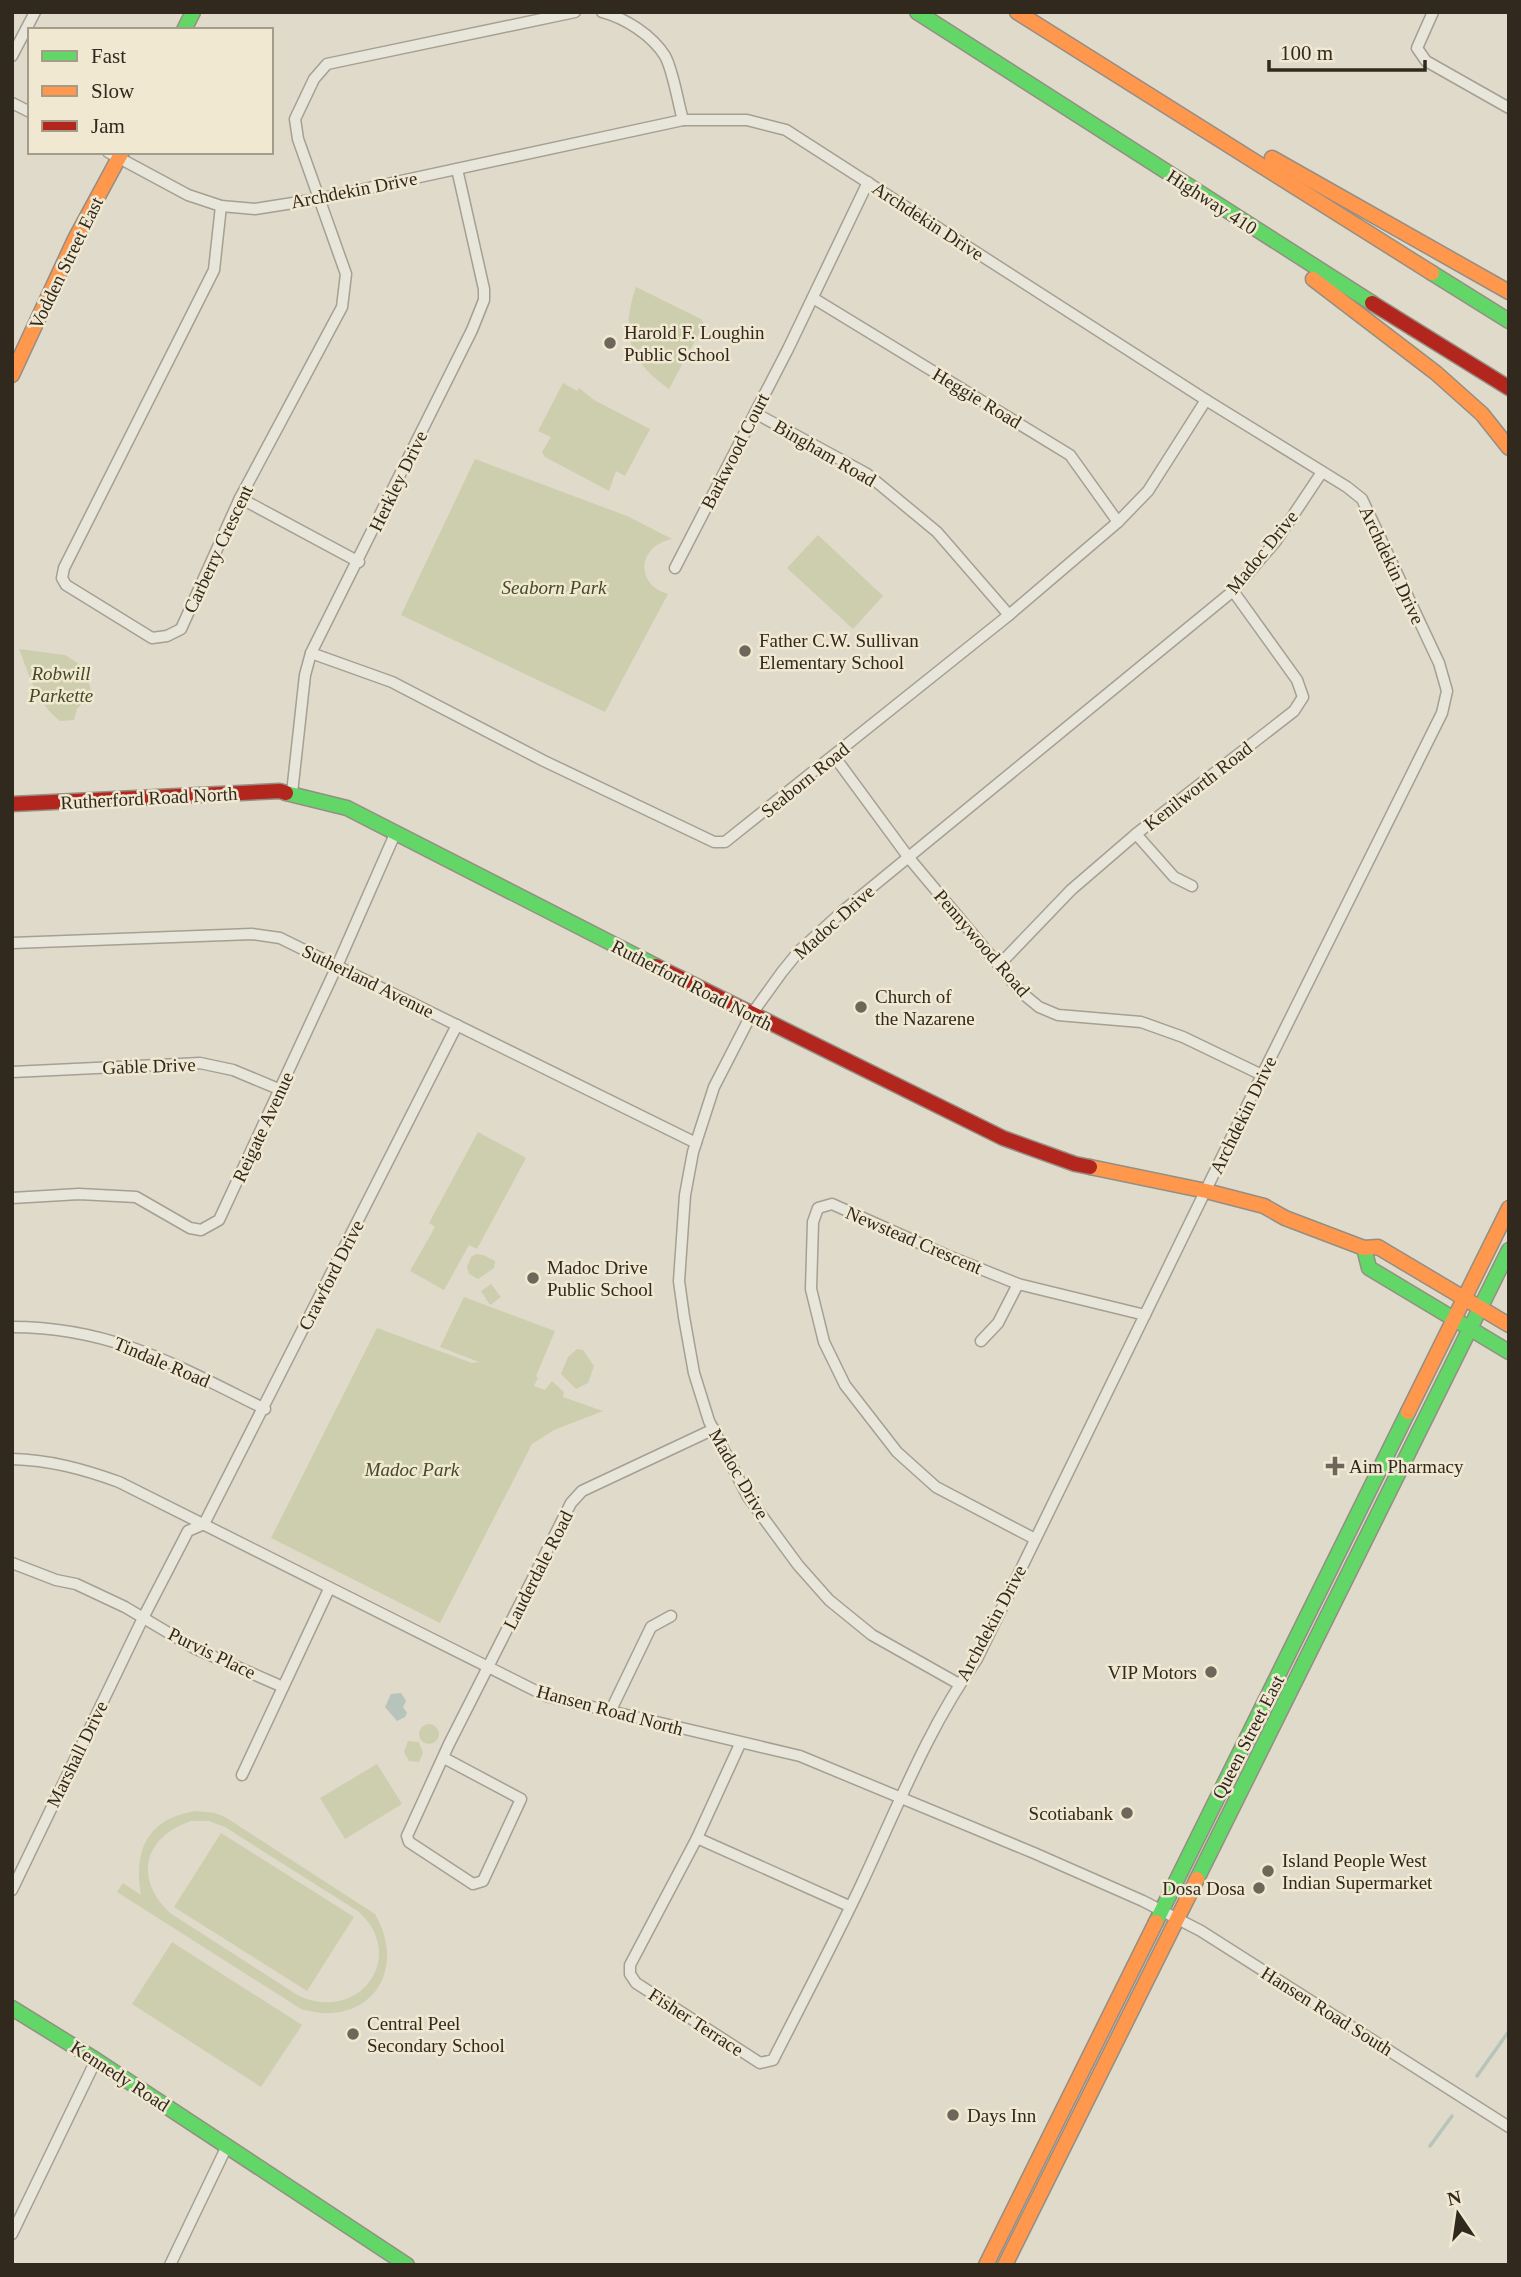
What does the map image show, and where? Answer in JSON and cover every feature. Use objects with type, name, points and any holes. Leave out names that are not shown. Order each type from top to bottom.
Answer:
[{"type":"main road","points":[[185,28],[193,12]]},
{"type":"main road","name":"Highway 410","points":[[917,12],[1287,250],[1509,388]]},
{"type":"main road","points":[[1017,12],[1509,321]]},
{"type":"main road","points":[[1195,125],[1218,128],[1509,292]]},
{"type":"main road","name":"Vodden Street East","points":[[12,375],[116,154]]},
{"type":"main road","points":[[1287,250],[1302,271],[1436,373],[1482,414],[1509,448]]},
{"type":"main road","name":"Rutherford Road North","points":[[12,804],[267,792],[292,793],[347,808],[751,1015],[1003,1138],[1075,1164],[1264,1206],[1285,1218],[1364,1248],[1378,1247],[1509,1325]]},
{"type":"main road","name":"Queen Street East","points":[[986,2265],[1509,1208]]},
{"type":"main road","points":[[1364,1248],[1369,1268],[1509,1352]]},
{"type":"main road","name":"Queen Street East","points":[[1005,2265],[1509,1250]]},
{"type":"main road","name":"Kennedy Road","points":[[12,2008],[96,2060],[407,2265]]},
{"type":"street","points":[[12,56],[35,12]]},
{"type":"street","name":"Carberry Crescent","points":[[221,206],[214,270],[64,568],[62,578],[66,585],[152,638],[167,636],[181,629],[240,498],[341,306],[346,274],[298,139],[295,119],[314,79],[327,64],[575,12]]},
{"type":"street","points":[[603,12],[628,23],[651,40],[665,57],[683,120]]},
{"type":"street","points":[[1433,12],[1417,48],[1426,61],[1509,108]]},
{"type":"street","points":[[12,103],[28,111]]},
{"type":"street","name":"Archdekin Drive","points":[[116,154],[188,195],[221,206],[255,209],[318,199],[683,120],[747,120],[786,130],[1362,499],[1438,663],[1447,691],[1442,713],[977,1659],[959,1684],[901,1798]]},
{"type":"street","name":"Herkley Drive","points":[[292,793],[305,675],[311,653],[359,562],[484,300],[481,272],[457,169]]},
{"type":"street","name":"Barkwood Court","points":[[675,568],[813,298],[868,182]]},
{"type":"street","name":"Heggie Road","points":[[813,298],[1070,455],[1118,522]]},
{"type":"street","name":"Seaborn Road","points":[[311,653],[392,682],[544,761],[714,842],[725,842],[1009,615],[1118,522],[1148,491],[1206,400]]},
{"type":"street","name":"Bingham Road","points":[[755,413],[867,474],[937,532],[1009,615]]},
{"type":"street","name":"Madoc Drive","points":[[959,1684],[872,1635],[829,1600],[798,1565],[748,1497],[709,1420],[694,1373],[679,1281],[685,1195],[696,1143],[714,1087],[751,1015],[799,951],[827,925],[1233,591],[1276,541],[1322,472]]},
{"type":"street","points":[[240,498],[359,562]]},
{"type":"street","name":"Kenilworth Road","points":[[1000,964],[1071,890],[1136,834],[1294,711],[1303,697],[1297,680],[1233,591]]},
{"type":"street","name":"Pennywood Road","points":[[834,756],[909,858],[1022,993],[1039,1007],[1058,1015],[1141,1022],[1183,1037],[1262,1075]]},
{"type":"street","name":"Reigate Avenue","points":[[12,1198],[79,1194],[136,1196],[190,1228],[201,1230],[219,1220],[281,1090],[395,834]]},
{"type":"street","points":[[1136,834],[1174,877],[1192,886]]},
{"type":"street","name":"Sutherland Avenue","points":[[12,943],[252,934],[280,938],[696,1143]]},
{"type":"street","name":"Crawford Drive","points":[[205,1524],[457,1025]]},
{"type":"street","name":"Gable Drive","points":[[12,1072],[200,1063],[233,1070],[281,1090]]},
{"type":"street","name":"Newstead Crescent","points":[[1035,1539],[936,1487],[897,1452],[845,1385],[824,1342],[811,1289],[813,1222],[818,1208],[832,1204],[946,1255],[1018,1283],[1144,1315]]},
{"type":"street","points":[[981,1340],[998,1323],[1018,1283]]},
{"type":"street","name":"Tindale Road","points":[[12,1327],[58,1328],[107,1339],[154,1354],[265,1409]]},
{"type":"street","name":"Lauderdale Road","points":[[444,1758],[521,1799],[483,1881],[478,1884],[473,1884],[409,1842],[407,1836],[444,1758],[488,1668],[571,1503],[582,1491],[714,1429]]},
{"type":"street","name":"Hansen Road North","points":[[12,1460],[37,1460],[75,1467],[119,1482],[546,1696],[740,1744],[800,1756],[1143,1901]]},
{"type":"street","name":"Marshall Drive","points":[[12,1890],[143,1618],[188,1531],[205,1524]]},
{"type":"street","points":[[12,1563],[57,1580],[76,1584],[143,1618]]},
{"type":"street","points":[[242,1775],[329,1589]]},
{"type":"street","points":[[610,1713],[651,1627],[671,1616]]},
{"type":"street","name":"Purvis Place","points":[[143,1618],[194,1648],[283,1687]]},
{"type":"street","name":"Fisher Terrace","points":[[740,1744],[697,1838],[630,1965],[630,1973],[636,1983],[760,2063],[773,2060],[901,1798]]},
{"type":"street","points":[[697,1838],[849,1906]]},
{"type":"street","name":"Hansen Road South","points":[[1143,1901],[1201,1931],[1509,2127]]},
{"type":"street","points":[[12,2234],[96,2060]]},
{"type":"street","points":[[170,2265],[227,2146]]},
{"type":"green space","points":[[636,287],[701,319],[704,324],[669,389],[645,368],[632,345],[629,319]]},
{"type":"green space","points":[[563,383],[577,391],[579,388],[594,400],[650,429],[625,476],[616,471],[609,491],[545,457],[542,452],[551,437],[538,431]]},
{"type":"green space","name":"Seaborn Park","points":[[475,459],[627,516],[672,539],[652,549],[647,557],[645,574],[657,589],[668,594],[605,712],[401,615]]},
{"type":"green space","points":[[818,535],[883,596],[853,629],[787,568]]},
{"type":"green space","name":"Robwill Parkette","points":[[19,649],[65,655],[84,667],[92,693],[77,709],[74,720],[60,721],[45,706]]},
{"type":"green space","points":[[478,1132],[526,1158],[477,1249],[469,1245],[444,1290],[410,1271],[435,1227],[429,1223]]},
{"type":"green space","points":[[476,1254],[495,1261],[494,1268],[478,1279],[469,1274],[467,1267],[471,1257]]},
{"type":"green space","points":[[491,1284],[501,1297],[490,1305],[481,1291]]},
{"type":"green space","name":"Madoc Park","points":[[464,1297],[555,1331],[534,1386],[545,1390],[552,1381],[564,1392],[563,1397],[603,1411],[554,1430],[532,1444],[440,1623],[271,1538],[377,1328],[472,1363],[479,1362],[440,1347]]},
{"type":"green space","points":[[577,1349],[583,1350],[594,1366],[588,1383],[576,1389],[561,1374],[568,1357]]},
{"type":"green space","points":[[429,1724],[436,1727],[439,1734],[436,1741],[429,1744],[422,1741],[419,1734],[422,1727]]},
{"type":"green space","points":[[408,1741],[419,1742],[423,1753],[419,1762],[409,1761],[404,1752]]},
{"type":"green space","points":[[377,1764],[402,1804],[345,1839],[320,1798]]},
{"type":"green space","points":[[196,1811],[225,1817],[375,1914],[384,1936],[387,1957],[384,1975],[376,1991],[362,2003],[345,2011],[325,2013],[301,2009],[117,1892],[123,1883],[141,1895],[139,1864],[142,1850],[155,1829],[180,1815]],"holes":[[[191,1821],[209,1821],[225,1827],[359,1912],[373,1930],[379,1948],[377,1965],[370,1981],[357,1993],[341,2001],[321,2002],[299,1996],[170,1913],[158,1900],[151,1886],[149,1860],[154,1848],[175,1828]]]},
{"type":"green space","points":[[221,1833],[354,1917],[307,1991],[174,1907]]},
{"type":"green space","points":[[172,1942],[302,2025],[261,2087],[132,2004]]},
{"type":"shaded area","points":[[401,1693],[406,1701],[403,1707],[407,1713],[397,1721],[385,1707],[391,1694]]},
{"type":"waterway","points":[[1477,2076],[1509,2031]]},
{"type":"waterway","points":[[1430,2146],[1452,2116]]},
{"type":"traffic: fast","points":[[185,28],[193,12]]},
{"type":"traffic: fast","points":[[917,12],[1372,303]]},
{"type":"traffic: fast","points":[[1432,273],[1509,321]]},
{"type":"traffic: fast","points":[[286,793],[347,808],[656,966]]},
{"type":"traffic: fast","points":[[1364,1248],[1369,1268],[1509,1352]]},
{"type":"traffic: fast","points":[[1197,1879],[1509,1250]]},
{"type":"traffic: fast","points":[[1156,1922],[1408,1412]]},
{"type":"traffic: fast","points":[[12,2008],[96,2060],[407,2265]]},
{"type":"traffic: slow","points":[[1017,12],[1432,273]]},
{"type":"traffic: slow","points":[[12,375],[75,239],[121,154]]},
{"type":"traffic: slow","points":[[1272,158],[1509,292]]},
{"type":"traffic: slow","points":[[1313,279],[1436,373],[1482,414],[1509,448]]},
{"type":"traffic: slow","points":[[1090,1167],[1264,1206],[1285,1218],[1364,1248],[1378,1247],[1509,1325]]},
{"type":"traffic: slow","points":[[1408,1412],[1509,1208]]},
{"type":"traffic: slow","points":[[1005,2265],[1197,1879]]},
{"type":"traffic: slow","points":[[986,2265],[1156,1922]]},
{"type":"traffic: jam","points":[[1372,303],[1509,388]]},
{"type":"traffic: jam","points":[[12,804],[280,791],[286,793]]},
{"type":"traffic: jam","points":[[656,966],[1003,1138],[1090,1167]]},
{"type":"place","name":"Harold F. Loughin Public School","points":[[610,343]]},
{"type":"place","name":"Father C.W. Sullivan Elementary School","points":[[745,651]]},
{"type":"place","name":"Church of the Nazarene","points":[[861,1007]]},
{"type":"place","name":"Madoc Drive Public School","points":[[533,1278]]},
{"type":"place","name":"Aim Pharmacy","points":[[1335,1466]]},
{"type":"place","name":"VIP Motors","points":[[1211,1672]]},
{"type":"place","name":"Scotiabank","points":[[1127,1813]]},
{"type":"place","name":"Island People West Indian Supermarket","points":[[1268,1871]]},
{"type":"place","name":"Dosa Dosa","points":[[1259,1888]]},
{"type":"place","name":"Central Peel Secondary School","points":[[353,2034]]},
{"type":"place","name":"Days Inn","points":[[953,2115]]}]
